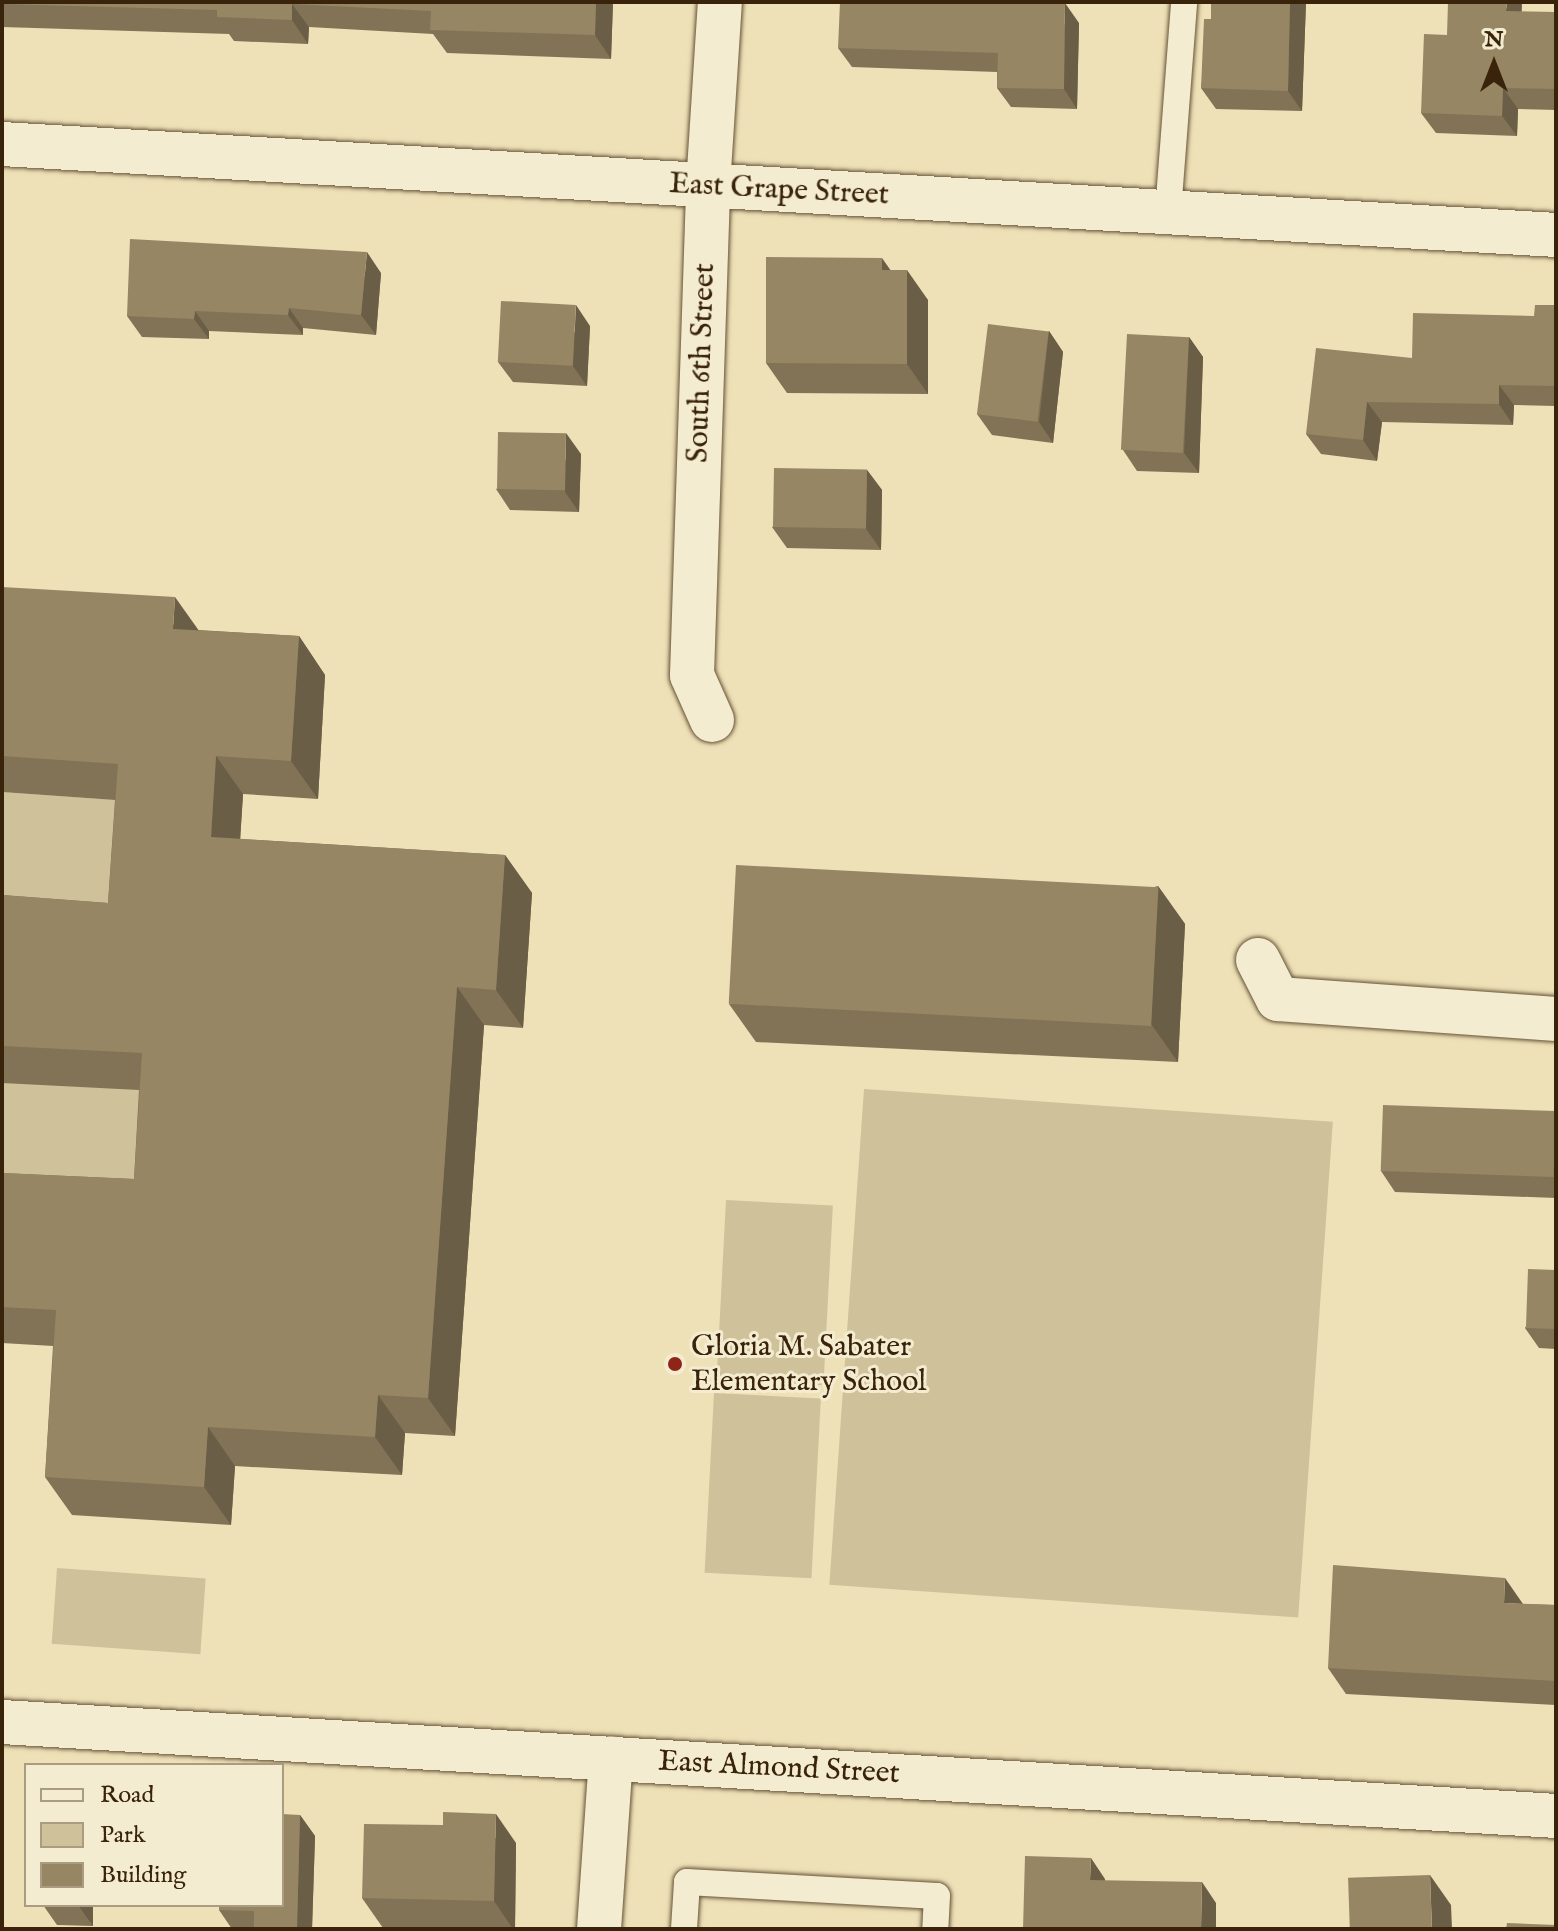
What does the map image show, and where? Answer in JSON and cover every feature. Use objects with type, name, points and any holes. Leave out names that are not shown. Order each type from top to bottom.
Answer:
[{"type":"street","name":"South 6th Street","points":[[712,720],[692,675],[708,186],[720,2]]},
{"type":"street","name":"East Grape Street","points":[[2,144],[1556,235]]},
{"type":"street","points":[[1258,960],[1278,999],[1556,1019]]},
{"type":"street","name":"East Almond Street","points":[[2,1722],[1556,1816]]},
{"type":"street","points":[[599,1929],[611,1758]]},
{"type":"lane","points":[[1168,212],[1184,2]]},
{"type":"lane","points":[[684,1929],[687,1882],[937,1896],[935,1929]]},
{"type":"green space","points":[[2,792],[144,802],[135,941],[2,950]]},
{"type":"green space","points":[[2,1081],[166,1089],[156,1291],[2,1210]]},
{"type":"green space","points":[[864,1089],[1333,1122],[1298,1618],[829,1585]]},
{"type":"green space","points":[[726,1200],[833,1206],[823,1385],[717,1380]]},
{"type":"green space","points":[[714,1393],[821,1399],[811,1578],[705,1573]]},
{"type":"green space","points":[[57,1568],[206,1578],[200,1654],[52,1644]]},
{"type":"building","points":[[2,2],[596,2],[595,35],[430,30],[431,11],[292,4],[292,20],[217,17],[217,10]]},
{"type":"building","points":[[840,2],[1065,3],[1064,89],[997,88],[998,53],[838,48]]},
{"type":"building","points":[[1211,2],[1290,2],[1288,91],[1201,88],[1204,19],[1211,19]]},
{"type":"building","points":[[1448,2],[1507,2],[1506,11],[1556,12],[1556,89],[1503,88],[1502,116],[1421,113],[1424,34],[1447,35]]},
{"type":"building","points":[[130,239],[367,252],[361,315],[289,308],[288,315],[195,311],[194,319],[127,316]]},
{"type":"building","points":[[766,257],[882,258],[882,270],[907,270],[907,364],[766,363]]},
{"type":"building","points":[[501,301],[576,305],[573,366],[498,362]]},
{"type":"building","points":[[1535,305],[1556,305],[1556,386],[1499,385],[1499,404],[1367,402],[1363,440],[1306,434],[1316,348],[1412,358],[1413,313],[1534,316]]},
{"type":"building","points":[[988,324],[1049,331],[1037,422],[977,414]]},
{"type":"building","points":[[1127,334],[1189,337],[1183,453],[1121,450]]},
{"type":"building","points":[[498,432],[566,433],[565,490],[497,489]]},
{"type":"building","points":[[774,468],[867,470],[866,529],[773,527]]},
{"type":"building","points":[[2,587],[175,597],[173,629],[299,636],[291,761],[216,756],[211,837],[505,855],[496,990],[457,987],[428,1398],[378,1395],[375,1437],[208,1427],[204,1487],[45,1477],[56,1310],[2,1307],[2,1173],[134,1179],[142,1053],[2,1046],[2,895],[108,903],[118,764],[2,756]]},
{"type":"building","points":[[736,865],[1158,887],[1151,1026],[729,1004]]},
{"type":"building","points":[[1383,1105],[1556,1111],[1554,1177],[1381,1171]]},
{"type":"building","points":[[1528,1269],[1556,1270],[1554,1329],[1526,1328]]},
{"type":"building","points":[[1333,1565],[1505,1578],[1504,1603],[1556,1605],[1556,1681],[1328,1668]]},
{"type":"building","points":[[443,1812],[496,1814],[494,1901],[362,1898],[364,1824],[443,1825]]},
{"type":"building","points":[[284,1814],[300,1815],[297,1929],[254,1929],[254,1911],[219,1910],[219,1907],[284,1907]]},
{"type":"building","points":[[1025,1856],[1091,1858],[1090,1880],[1202,1882],[1201,1929],[1023,1929]]},
{"type":"building","points":[[1430,1875],[1432,1929],[1350,1929],[1348,1878]]},
{"type":"building","points":[[1507,1923],[1556,1925],[1556,1929],[1506,1929]]},
{"type":"place","name":"Gloria M. Sabater Elementary School","points":[[675,1364]]}]
